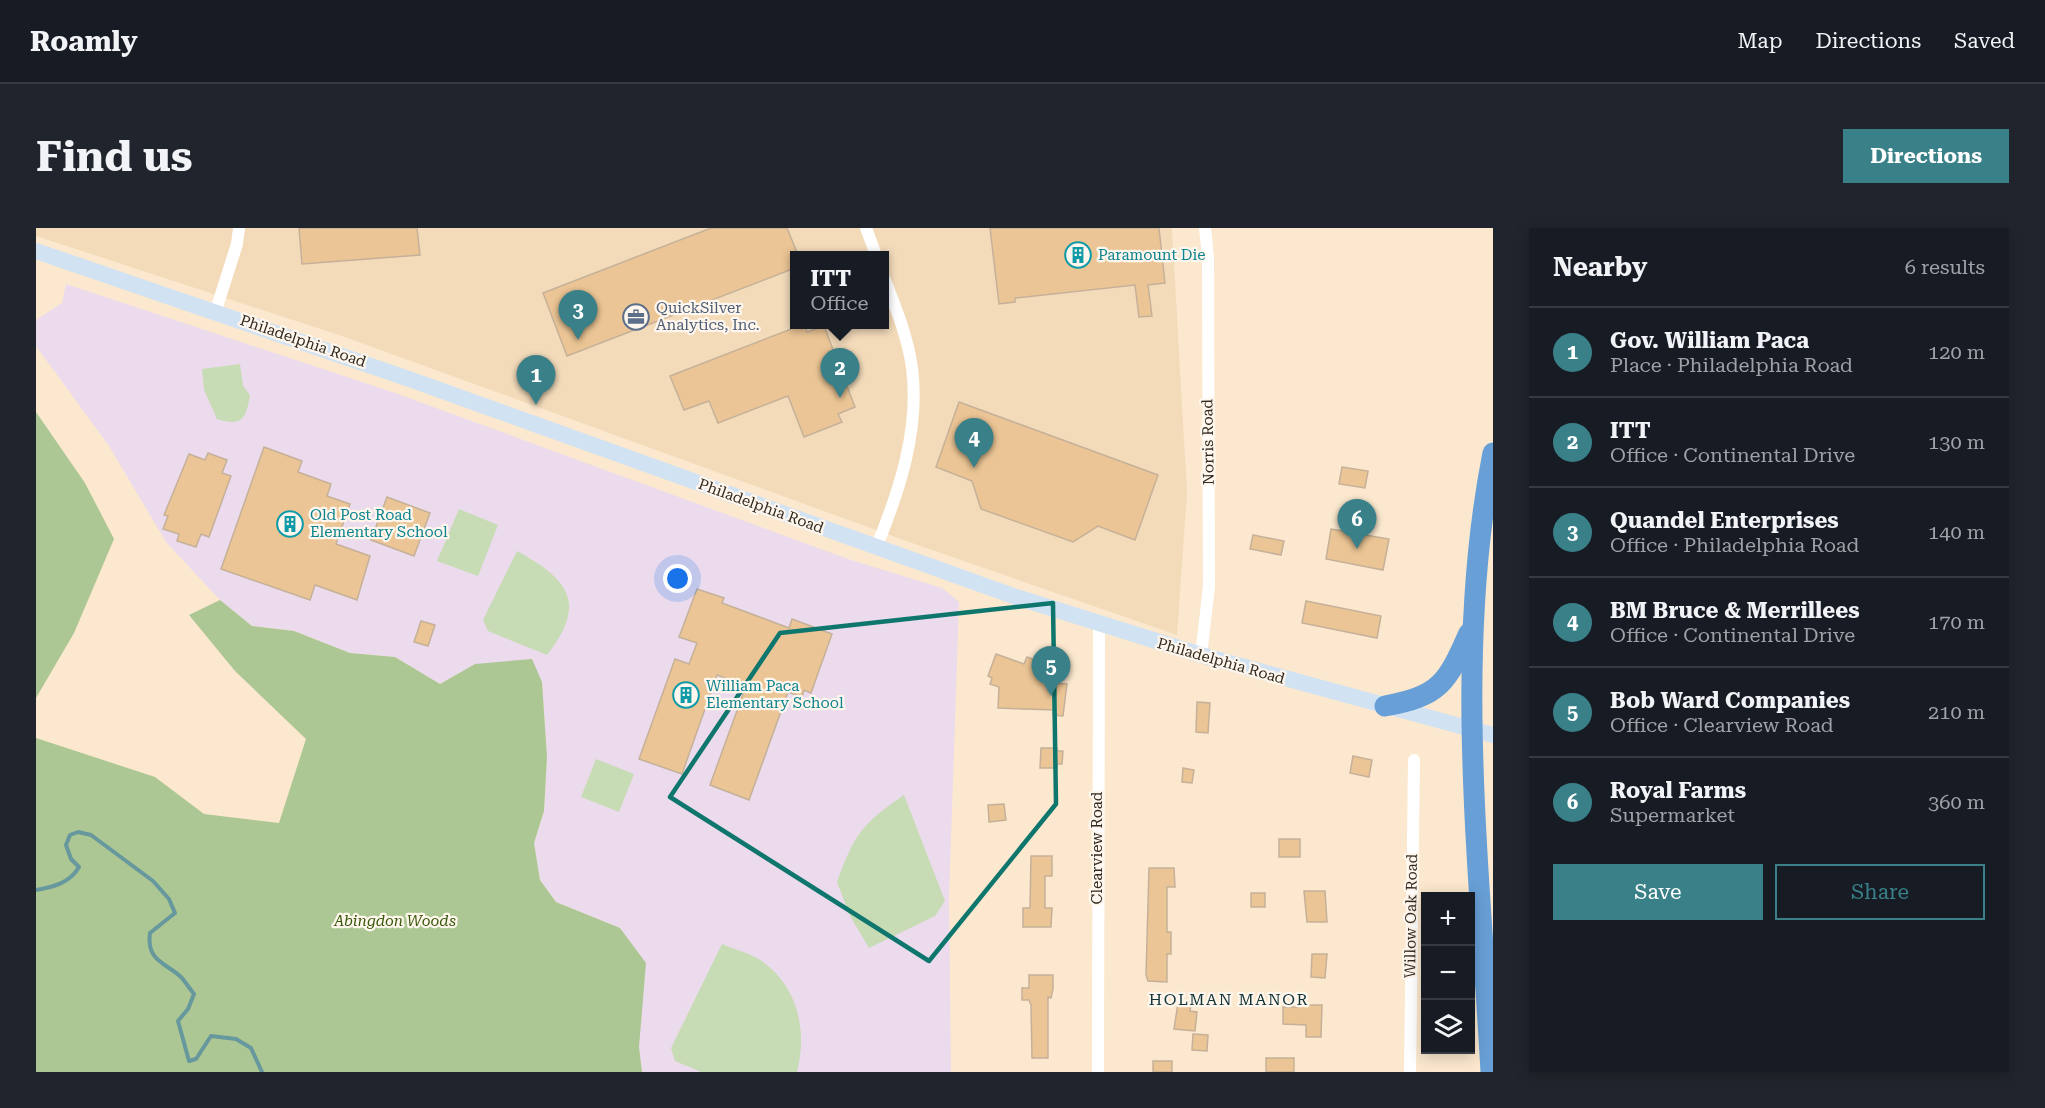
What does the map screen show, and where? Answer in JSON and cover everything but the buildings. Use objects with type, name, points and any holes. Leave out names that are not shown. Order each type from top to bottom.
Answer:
[{"type":"highway","points":[[1491,1072],[1472,730],[1472,627],[1493,453]]},
{"type":"highway","points":[[1385,706],[1408,702],[1435,690],[1447,677],[1472,627]]},
{"type":"main road","name":"Philadelphia Road","points":[[36,251],[216,310],[876,548],[1099,625],[1201,656],[1493,735]]},
{"type":"street","points":[[216,310],[237,244],[239,228]]},
{"type":"street","points":[[866,228],[875,251]]},
{"type":"street","name":"Norris Road","points":[[1201,656],[1209,587],[1208,257],[1205,228]]},
{"type":"street","points":[[876,548],[897,494],[906,461],[913,384],[912,367],[901,323],[889,291]]},
{"type":"street","name":"Clearview Road","points":[[1098,1072],[1099,625]]},
{"type":"street","name":"Willow Oak Road","points":[[1410,1072],[1414,760]]},
{"type":"highlighted area","points":[[1053,603],[1056,804],[929,961],[670,797],[780,633]]},
{"type":"shaded area","points":[[36,228],[1172,228],[1187,493],[1177,635],[909,542],[339,335],[36,236]]},
{"type":"shaded area","points":[[66,284],[395,393],[851,560],[942,588],[959,602],[949,898],[951,1072],[642,1072],[620,928],[556,902],[540,880],[534,843],[544,811],[547,757],[542,682],[475,664],[440,684],[395,657],[350,653],[294,631],[252,626],[220,600],[166,542],[109,446],[36,346],[36,320],[62,303]]},
{"type":"green space","points":[[240,364],[243,386],[250,395],[247,410],[237,421],[217,419],[204,390],[202,369]]},
{"type":"green space","points":[[36,412],[85,483],[114,539],[74,633],[36,698]]},
{"type":"green space","points":[[459,509],[498,525],[478,576],[437,561]]},
{"type":"green space","points":[[517,551],[550,572],[567,595],[569,607],[567,621],[547,655],[488,631],[483,620]]},
{"type":"green space","name":"Abingdon Woods","points":[[220,600],[252,626],[294,631],[350,653],[395,657],[440,684],[475,664],[532,659],[542,682],[547,757],[544,811],[534,843],[540,880],[556,902],[620,928],[646,963],[639,1047],[642,1072],[36,1072],[36,738],[155,777],[204,814],[279,823],[306,739],[235,671],[189,615]]},
{"type":"green space","points":[[596,759],[634,774],[619,812],[581,797]]},
{"type":"green space","points":[[904,795],[945,901],[935,916],[869,948],[850,916],[837,882],[849,852],[861,831],[878,814]]},
{"type":"green space","points":[[722,944],[757,958],[771,968],[790,993],[800,1023],[801,1039],[797,1072],[701,1072],[675,1061],[671,1048]]},
{"type":"waterway","points":[[36,890],[60,883],[71,877],[79,867],[71,859],[66,845],[70,835],[78,832],[91,835],[153,881],[169,899],[175,913],[150,933],[151,950],[159,961],[182,978],[194,994],[188,1009],[178,1021],[189,1061],[196,1059],[211,1036],[236,1039],[251,1048],[262,1072]]},
{"type":"place","name":"Paramount Die","points":[[1078,255]]},
{"type":"place","name":"QuickSilver Analytics, Inc.","points":[[636,317]]},
{"type":"place","name":"Quandel Enterprises","points":[[578,340]]},
{"type":"place","name":"ITT","points":[[840,398]]},
{"type":"place","name":"Gov. William Paca","points":[[536,405]]},
{"type":"place","name":"BM Bruce & Merrillees","points":[[974,468]]},
{"type":"place","name":"Old Post Road Elementary School","points":[[290,524]]},
{"type":"place","name":"Royal Farms","points":[[1357,549]]},
{"type":"place","name":"William Paca Elementary School","points":[[686,695]]},
{"type":"place","name":"Bob Ward Companies","points":[[1051,696]]},
{"type":"district","name":"HOLMAN MANOR","points":[[1229,999]]}]
